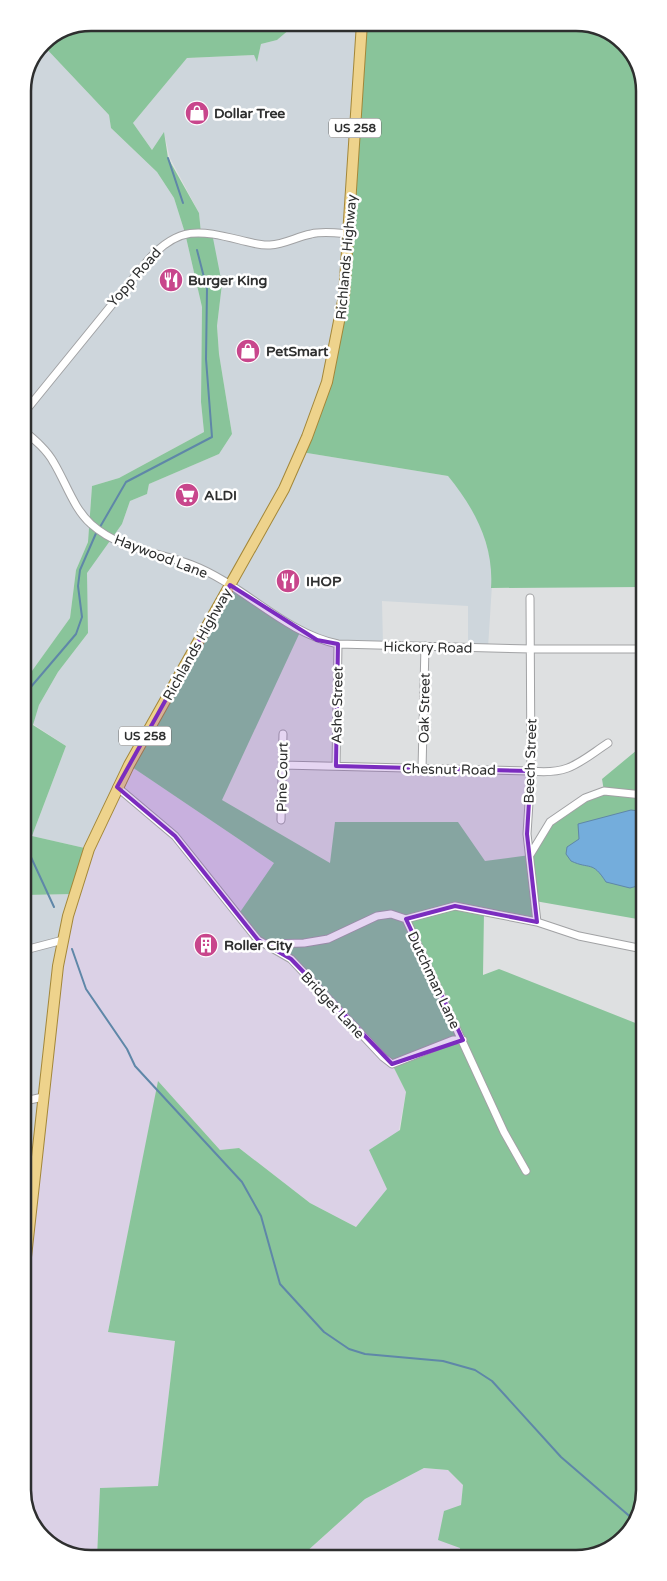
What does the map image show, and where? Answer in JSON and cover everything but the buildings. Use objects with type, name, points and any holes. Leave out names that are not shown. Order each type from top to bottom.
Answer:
[{"type":"main road","name":"Richlands Highway","points":[[31,1217],[54,995],[63,940],[89,849],[117,787],[284,489],[318,410],[340,326],[349,234],[362,31]]},
{"type":"street","name":"Yopp Road","points":[[31,404],[149,259],[162,244],[174,236],[185,233],[212,234],[268,245],[284,244],[311,234],[349,234]]},
{"type":"street","name":"Haywood Lane","points":[[31,437],[50,457],[83,515],[90,523],[121,544],[193,566],[230,585]]},
{"type":"street","name":"Hickory Road","points":[[230,585],[317,640],[338,644],[531,649],[636,649]]},
{"type":"street","name":"Beech Street","points":[[530,598],[531,771],[527,834],[537,922]]},
{"type":"street","name":"Ashe Street","points":[[336,766],[338,644]]},
{"type":"street","name":"Oak Street","points":[[422,769],[425,646]]},
{"type":"street","name":"Pine Court","points":[[281,820],[283,734]]},
{"type":"street","name":"Chesnut Road","points":[[282,765],[552,773],[572,767],[608,743]]},
{"type":"street","name":"Bridget Lane","points":[[117,787],[175,836],[258,940],[291,959],[382,1057],[392,1064],[453,1040],[463,1040]]},
{"type":"street","points":[[530,855],[550,822],[585,798],[604,791],[636,794]]},
{"type":"street","points":[[406,919],[455,906],[537,922],[579,936],[636,948]]},
{"type":"street","name":"Dutchman Lane","points":[[267,944],[304,943],[328,939],[377,916],[391,914],[406,919],[504,1132],[526,1171]]},
{"type":"street","points":[[31,948],[63,940]]},
{"type":"street","points":[[31,1100],[43,1097]]},
{"type":"street","points":[[31,1160],[37,1159]]},
{"type":"highlighted area","points":[[230,585],[317,640],[338,644],[336,766],[531,771],[527,834],[537,922],[455,906],[406,919],[463,1040],[392,1064],[291,959],[258,940],[175,836],[117,787]]},
{"type":"shaded area","points":[[288,31],[361,31],[340,326],[301,452],[448,476],[468,501],[481,525],[493,569],[488,648],[468,647],[468,606],[382,601],[383,645],[317,640],[230,585],[89,849],[32,836],[66,746],[33,724],[39,705],[58,672],[88,633],[86,573],[122,524],[130,501],[147,494],[149,484],[219,454],[232,434],[219,354],[217,326],[222,284],[201,233],[199,213],[170,158],[164,133],[152,150],[133,123],[187,58],[254,55],[257,61],[261,44],[277,40]]},
{"type":"shaded area","points":[[48,50],[109,115],[111,128],[157,172],[174,198],[185,233],[202,307],[201,402],[204,432],[119,478],[92,486],[88,542],[76,570],[70,618],[31,672],[31,88],[37,65]]},
{"type":"shaded area","points":[[129,765],[274,863],[291,959],[392,1064],[406,1092],[388,1189],[356,1227],[310,1203],[239,1148],[220,1150],[158,1082],[108,1332],[175,1340],[158,1487],[100,1488],[97,1550],[76,1548],[61,1542],[46,1529],[34,1509],[31,1489],[31,1212],[58,967],[74,894]]},
{"type":"shaded area","points":[[74,894],[31,1220],[31,895]]},
{"type":"shaded area","points":[[424,1468],[448,1470],[463,1485],[461,1550],[308,1550],[365,1499]]},
{"type":"green space","points":[[92,31],[288,31],[277,40],[261,44],[257,62],[254,55],[187,58],[133,123],[152,150],[164,132],[168,158],[199,213],[201,233],[212,233],[222,284],[217,326],[219,354],[232,434],[219,454],[149,484],[147,494],[130,501],[122,524],[87,573],[88,633],[58,672],[39,705],[33,725],[66,746],[32,836],[89,849],[74,894],[31,895],[31,672],[70,618],[76,570],[88,542],[92,486],[119,478],[204,432],[201,402],[202,307],[185,233],[174,198],[157,172],[111,128],[109,115],[48,50],[61,39],[72,34]]},
{"type":"green space","points":[[361,31],[579,31],[602,37],[618,49],[626,58],[633,72],[636,92],[636,587],[491,588],[489,557],[481,528],[467,501],[448,476],[301,452],[340,326]]},
{"type":"green space","points":[[230,585],[301,630],[222,800],[330,863],[335,822],[458,822],[485,861],[530,855],[550,822],[604,791],[602,779],[636,751],[636,919],[535,901],[537,922],[484,912],[483,975],[499,969],[636,1023],[636,1489],[633,1509],[626,1523],[602,1544],[575,1550],[460,1550],[460,1548],[438,1540],[444,1511],[461,1505],[463,1485],[448,1470],[424,1468],[365,1499],[308,1550],[97,1550],[100,1488],[158,1486],[175,1341],[108,1332],[158,1081],[220,1150],[239,1148],[310,1203],[356,1227],[387,1189],[369,1150],[400,1130],[406,1092],[392,1064],[291,959],[267,944],[238,915],[274,863],[129,765]]},
{"type":"water","points":[[631,810],[636,811],[636,886],[630,888],[606,882],[594,868],[571,861],[566,854],[567,847],[579,839],[578,824]]},
{"type":"waterway","points":[[168,158],[183,203]]},
{"type":"waterway","points":[[100,527],[126,482],[212,437],[206,359],[207,289],[197,250]]},
{"type":"waterway","points":[[31,687],[76,634],[82,617],[78,586],[80,570],[97,531]]},
{"type":"waterway","points":[[31,857],[54,907]]},
{"type":"waterway","points":[[72,949],[86,989],[127,1049],[135,1066],[242,1182],[261,1216],[280,1284],[324,1332],[349,1349],[365,1354],[443,1361],[475,1370],[492,1381],[561,1457],[630,1516]]},
{"type":"place","name":"Dollar Tree","points":[[197,113]]},
{"type":"place","name":"Burger King","points":[[171,280]]},
{"type":"place","name":"PetSmart","points":[[248,351]]},
{"type":"place","name":"ALDI","points":[[187,495]]},
{"type":"place","name":"IHOP","points":[[288,581]]},
{"type":"place","name":"Roller City","points":[[206,945]]}]
